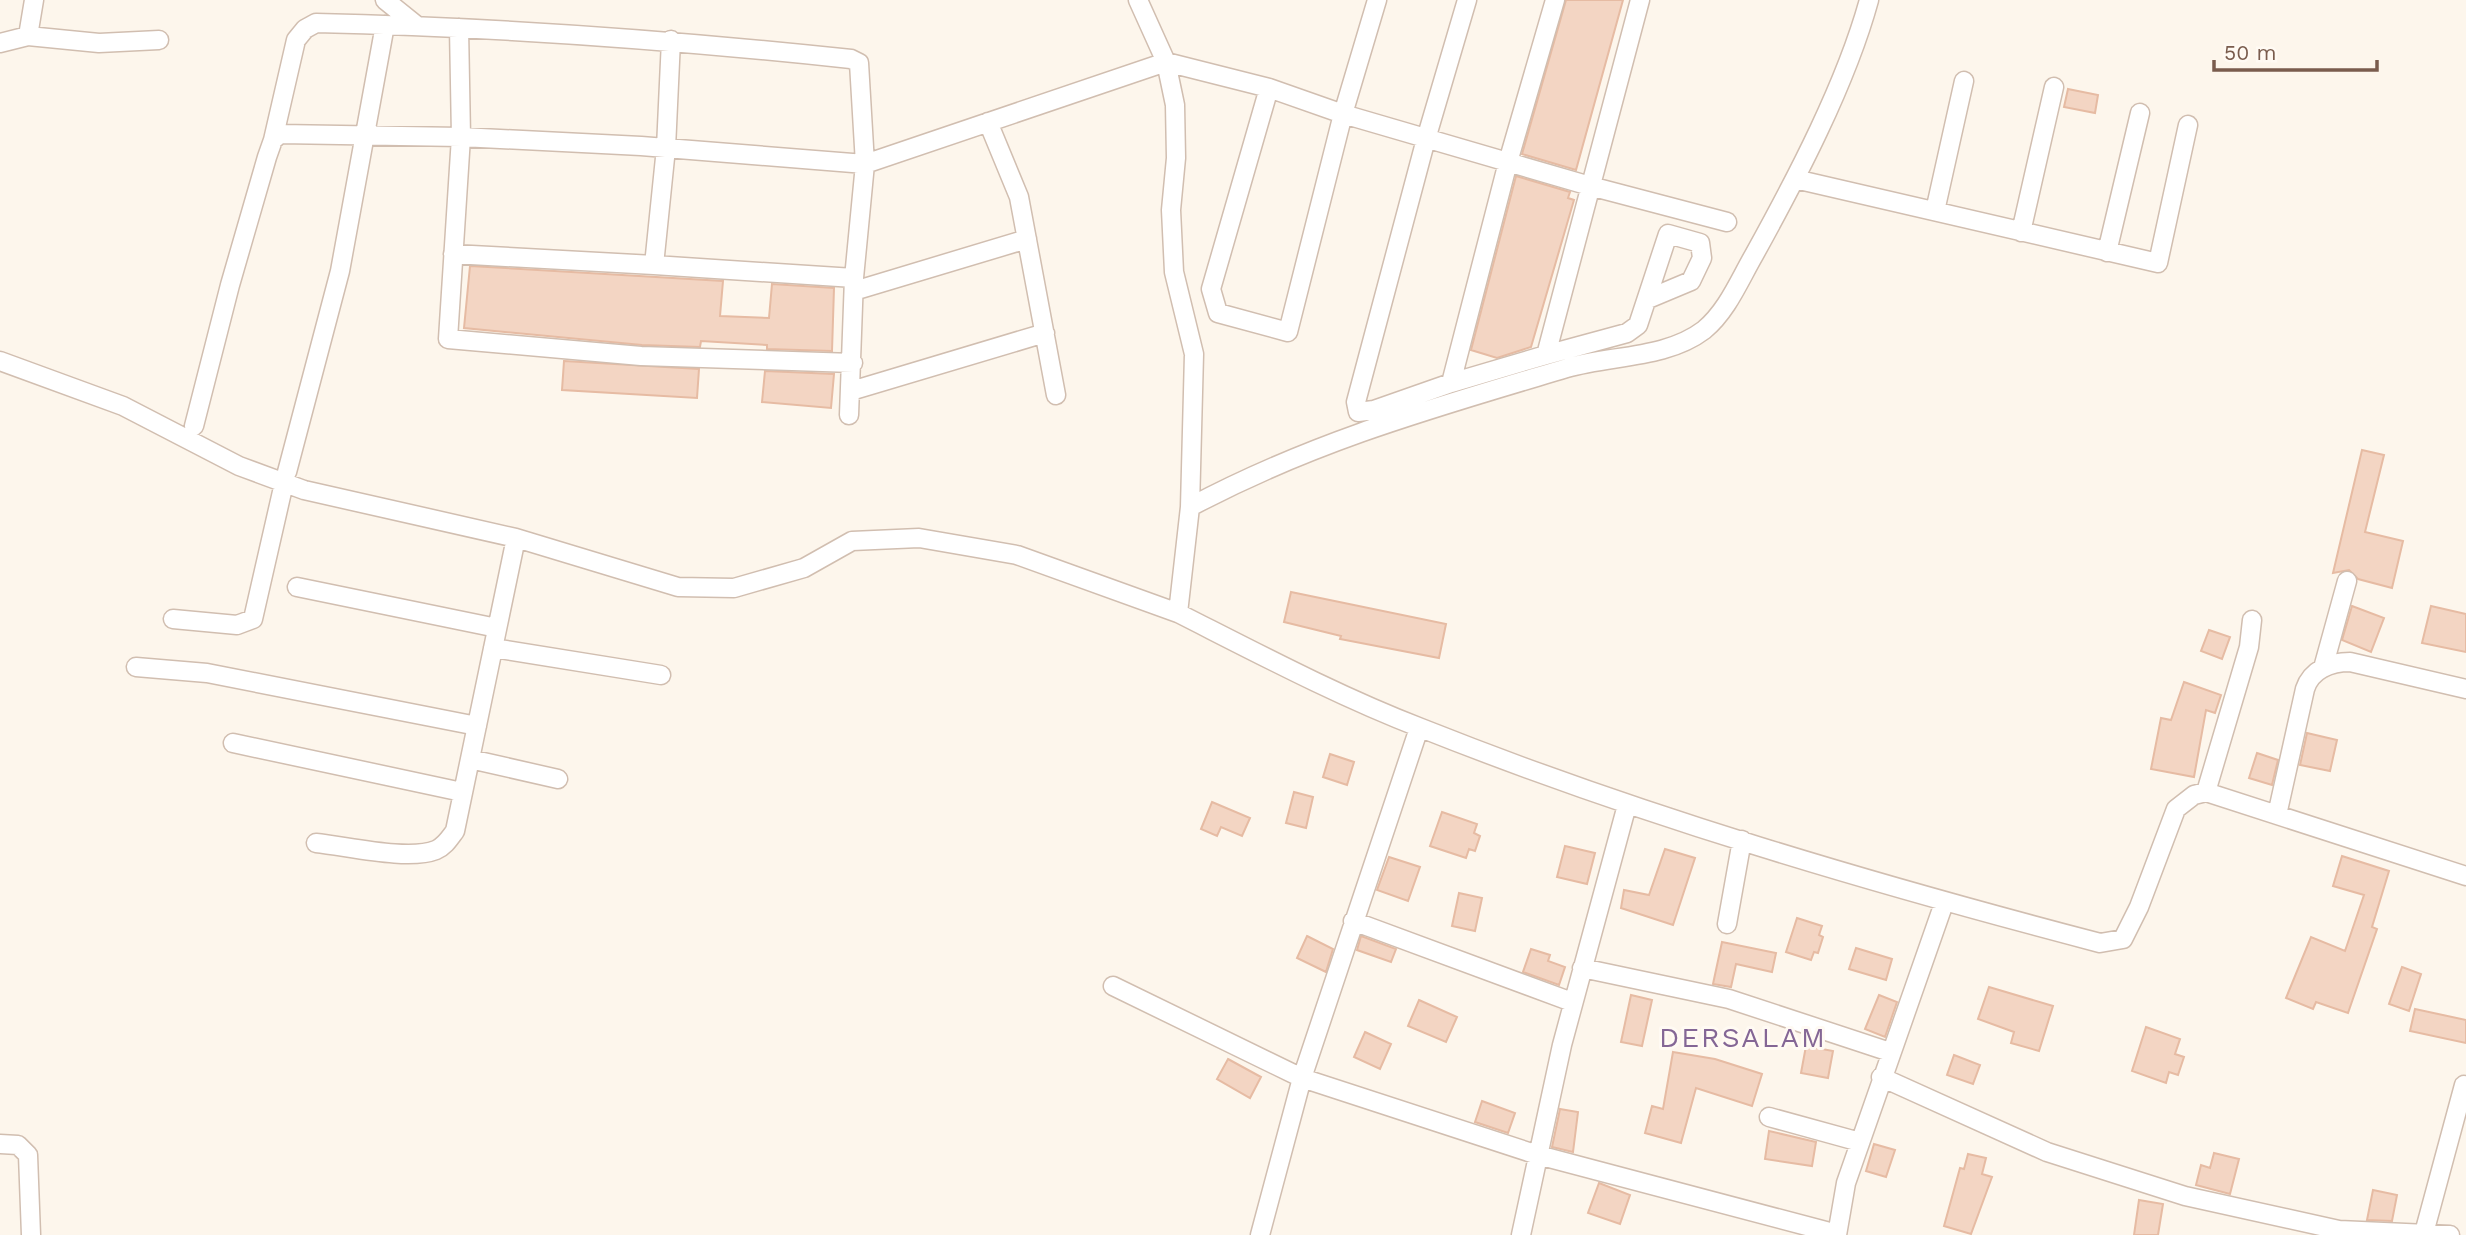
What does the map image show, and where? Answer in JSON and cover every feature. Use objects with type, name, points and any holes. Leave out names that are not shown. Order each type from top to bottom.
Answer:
[{"type":"street","points":[[29,36],[34,0]]},
{"type":"street","points":[[385,0],[416,25]]},
{"type":"street","points":[[1138,0],[1167,62],[1175,106],[1176,158],[1171,210],[1174,272],[1194,354],[1190,507],[1178,613]]},
{"type":"street","points":[[1269,88],[1211,289],[1218,313],[1288,332],[1343,114],[1377,0]]},
{"type":"street","points":[[1467,0],[1426,139],[1355,409],[1361,412],[1374,410],[1451,383],[1627,333],[1638,325],[1648,299]]},
{"type":"street","points":[[1451,383],[1508,162],[1555,0]]},
{"type":"street","points":[[1546,355],[1640,0]]},
{"type":"street","points":[[1190,507],[1257,472],[1368,427],[1582,363],[1668,348],[1703,330],[1725,306],[1795,179],[1860,32],[1869,0]]},
{"type":"street","points":[[194,426],[230,285],[273,140],[296,40],[305,29],[316,23],[416,25],[671,40],[852,59],[859,63],[865,163],[853,284],[853,363],[849,415]]},
{"type":"street","points":[[173,619],[237,625],[253,619],[286,477],[340,271],[385,25]]},
{"type":"street","points":[[459,28],[461,137],[448,339],[641,356],[853,363]]},
{"type":"street","points":[[0,43],[29,36],[99,43],[159,40]]},
{"type":"street","points":[[654,265],[666,148],[671,40]]},
{"type":"street","points":[[273,140],[280,134],[365,138],[461,137],[666,148],[865,163],[1167,62],[1269,88],[1343,114],[1590,186],[1727,222]]},
{"type":"street","points":[[1935,211],[1964,81]]},
{"type":"street","points":[[2021,232],[2054,87]]},
{"type":"street","points":[[2107,252],[2140,113]]},
{"type":"street","points":[[988,122],[1019,197],[1056,396]]},
{"type":"street","points":[[1795,179],[2158,263],[2188,125]]},
{"type":"street","points":[[453,254],[654,265],[853,284],[1027,239]]},
{"type":"street","points":[[851,391],[1045,333]]},
{"type":"street","points":[[0,360],[123,406],[239,466],[286,477],[304,490],[516,538],[678,587],[734,588],[804,568],[852,541],[919,538],[1017,555],[1178,613],[1419,727],[1627,805],[1944,902],[2100,943],[2123,939],[2139,907],[2176,808],[2194,795],[2206,792],[2466,876]]},
{"type":"street","points":[[316,843],[402,853],[433,851],[446,844],[455,831],[516,538]]},
{"type":"street","points":[[2323,668],[2347,581]]},
{"type":"street","points":[[297,587],[497,628]]},
{"type":"street","points":[[2206,792],[2249,648],[2252,620]]},
{"type":"street","points":[[493,648],[661,675]]},
{"type":"street","points":[[2277,814],[2307,683],[2310,677],[2323,668],[2332,663],[2350,662],[2466,689]]},
{"type":"street","points":[[136,667],[207,673],[477,726]]},
{"type":"street","points":[[1260,1235],[1302,1078],[1419,727]]},
{"type":"street","points":[[233,743],[462,792]]},
{"type":"street","points":[[470,759],[558,779]]},
{"type":"street","points":[[1521,1235],[1572,1002],[1627,805]]},
{"type":"street","points":[[1727,924],[1742,840]]},
{"type":"street","points":[[1113,986],[1302,1078],[1538,1155],[1837,1235],[1846,1183],[1944,902]]},
{"type":"street","points":[[1353,920],[1572,1002]]},
{"type":"street","points":[[1582,968],[1729,999],[1890,1052]]},
{"type":"street","points":[[1881,1077],[2047,1152],[2185,1196],[2339,1230],[2450,1235]]},
{"type":"street","points":[[2424,1233],[2464,1084]]},
{"type":"street","points":[[1769,1117],[1860,1142]]},
{"type":"street","points":[[0,1144],[18,1145],[28,1155],[31,1235]]},
{"type":"building","points":[[1566,0],[1623,0],[1576,170],[1522,154]]},
{"type":"building","points":[[2068,89],[2098,95],[2095,113],[2064,107]]},
{"type":"building","points":[[1516,176],[1570,192],[1568,198],[1574,200],[1531,347],[1497,358],[1471,350]]},
{"type":"building","points":[[470,266],[723,281],[720,316],[769,318],[772,284],[834,288],[832,351],[767,349],[767,345],[701,341],[700,347],[642,345],[464,328]]},
{"type":"building","points":[[564,361],[699,369],[697,398],[562,390]]},
{"type":"building","points":[[765,371],[834,374],[831,408],[762,402]]},
{"type":"building","points":[[2362,450],[2384,455],[2365,532],[2403,541],[2392,588],[2358,579],[2349,570],[2333,573]]},
{"type":"building","points":[[1291,592],[1446,624],[1439,658],[1340,639],[1341,636],[1284,622]]},
{"type":"building","points":[[2352,606],[2384,618],[2371,652],[2342,640]]},
{"type":"building","points":[[2431,606],[2466,614],[2466,652],[2422,643]]},
{"type":"building","points":[[2209,630],[2230,637],[2222,659],[2201,651]]},
{"type":"building","points":[[2184,682],[2221,695],[2215,713],[2206,710],[2194,777],[2151,769],[2161,718],[2171,720]]},
{"type":"building","points":[[2307,733],[2337,740],[2330,771],[2300,765]]},
{"type":"building","points":[[2257,753],[2278,760],[2272,785],[2249,778]]},
{"type":"building","points":[[1330,754],[1354,762],[1347,785],[1323,777]]},
{"type":"building","points":[[1294,792],[1313,797],[1306,828],[1286,823]]},
{"type":"building","points":[[1212,802],[1250,818],[1242,836],[1221,827],[1217,836],[1201,829]]},
{"type":"building","points":[[1442,812],[1477,824],[1474,833],[1480,836],[1475,851],[1469,849],[1466,858],[1430,846]]},
{"type":"building","points":[[1565,846],[1595,853],[1587,884],[1557,877]]},
{"type":"building","points":[[1665,849],[1695,858],[1673,925],[1621,908],[1624,890],[1649,895]]},
{"type":"building","points":[[2342,856],[2389,871],[2372,927],[2377,929],[2348,1013],[2316,1002],[2313,1009],[2286,998],[2311,937],[2345,951],[2364,895],[2333,886]]},
{"type":"building","points":[[1389,857],[1420,867],[1408,901],[1377,890]]},
{"type":"building","points":[[1459,893],[1482,898],[1475,931],[1452,926]]},
{"type":"building","points":[[1797,918],[1822,926],[1819,935],[1823,937],[1818,953],[1814,952],[1811,960],[1786,952]]},
{"type":"building","points":[[1307,936],[1333,949],[1326,972],[1297,958]]},
{"type":"building","points":[[1361,936],[1396,949],[1391,962],[1357,950]]},
{"type":"building","points":[[1722,942],[1776,953],[1772,972],[1736,964],[1731,987],[1713,984]]},
{"type":"building","points":[[1856,948],[1892,959],[1886,980],[1849,969]]},
{"type":"building","points":[[1531,949],[1550,955],[1548,961],[1565,967],[1559,985],[1523,972]]},
{"type":"building","points":[[2402,967],[2421,974],[2409,1011],[2389,1004]]},
{"type":"building","points":[[1989,987],[2053,1006],[2039,1051],[2011,1043],[2014,1032],[1978,1019]]},
{"type":"building","points":[[1631,995],[1652,1000],[1642,1046],[1621,1042]]},
{"type":"building","points":[[1879,995],[1897,1002],[1885,1037],[1865,1029]]},
{"type":"building","points":[[1419,1000],[1457,1017],[1446,1042],[1408,1026]]},
{"type":"building","points":[[2415,1009],[2466,1020],[2466,1043],[2410,1031]]},
{"type":"building","points":[[2146,1027],[2180,1039],[2175,1054],[2184,1057],[2178,1075],[2169,1072],[2166,1083],[2132,1071]]},
{"type":"building","points":[[1365,1032],[1391,1044],[1380,1069],[1354,1057]]},
{"type":"building","points":[[1806,1046],[1833,1051],[1828,1078],[1801,1073]]},
{"type":"building","points":[[1673,1052],[1715,1059],[1762,1074],[1752,1106],[1696,1088],[1681,1143],[1645,1133],[1652,1106],[1663,1109]]},
{"type":"building","points":[[1954,1055],[1980,1065],[1973,1084],[1947,1075]]},
{"type":"building","points":[[1228,1059],[1261,1077],[1250,1098],[1217,1079]]},
{"type":"building","points":[[1482,1101],[1515,1113],[1508,1133],[1475,1122]]},
{"type":"building","points":[[1560,1109],[1578,1112],[1573,1152],[1552,1147]]},
{"type":"building","points":[[1769,1131],[1816,1142],[1812,1166],[1765,1159]]},
{"type":"building","points":[[1874,1144],[1895,1150],[1886,1177],[1866,1171]]},
{"type":"building","points":[[2214,1153],[2239,1159],[2230,1194],[2196,1185],[2201,1165],[2210,1168]]},
{"type":"building","points":[[1968,1154],[1986,1158],[1982,1174],[1992,1177],[1971,1234],[1944,1226],[1960,1168],[1964,1169]]},
{"type":"building","points":[[1599,1183],[1630,1195],[1620,1224],[1588,1213]]},
{"type":"building","points":[[2373,1190],[2397,1195],[2392,1221],[2367,1220]]},
{"type":"building","points":[[2139,1200],[2163,1204],[2158,1235],[2134,1235]]},
{"type":"district","name":"DERSALAM","points":[[1743,1037]]}]
